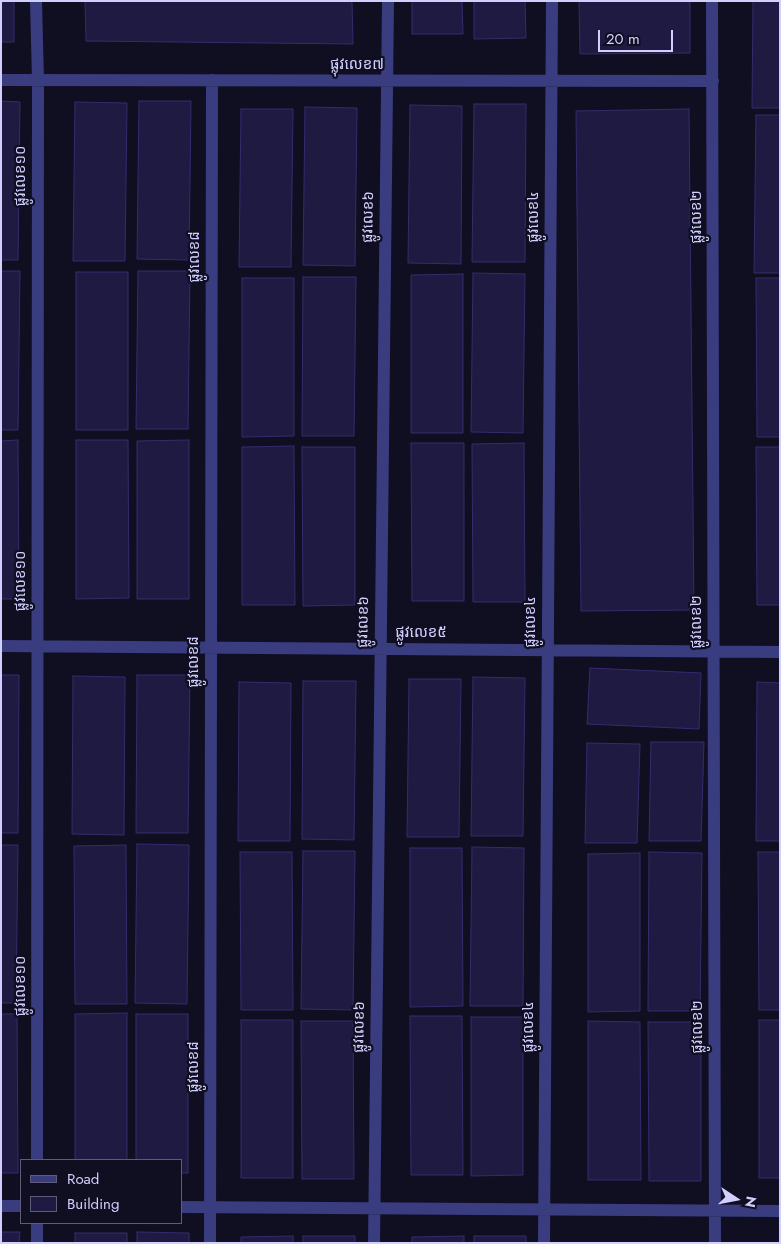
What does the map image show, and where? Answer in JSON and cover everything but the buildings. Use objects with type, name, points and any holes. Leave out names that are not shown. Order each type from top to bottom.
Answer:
[{"type":"street","name":"ផ្លូវលេខ១០","points":[[36,1],[38,80],[37,1159]]},
{"type":"street","name":"ផ្លូវលេខ៦","points":[[374,1243],[388,1]]},
{"type":"street","name":"ផ្លូវលេខ៤","points":[[544,1243],[552,1]]},
{"type":"street","name":"ផ្លូវលេខ២","points":[[712,1],[715,1243]]},
{"type":"street","name":"ផ្លុវលេខ៧","points":[[1,80],[712,81]]},
{"type":"street","name":"ផ្លូវលេខ៨","points":[[210,1243],[212,80]]},
{"type":"street","name":"ផ្លូវលេខ៥","points":[[1,646],[780,652]]},
{"type":"street","points":[[1,1206],[20,1206]]},
{"type":"street","points":[[182,1207],[780,1211]]},
{"type":"street","points":[[37,1224],[37,1243]]}]
